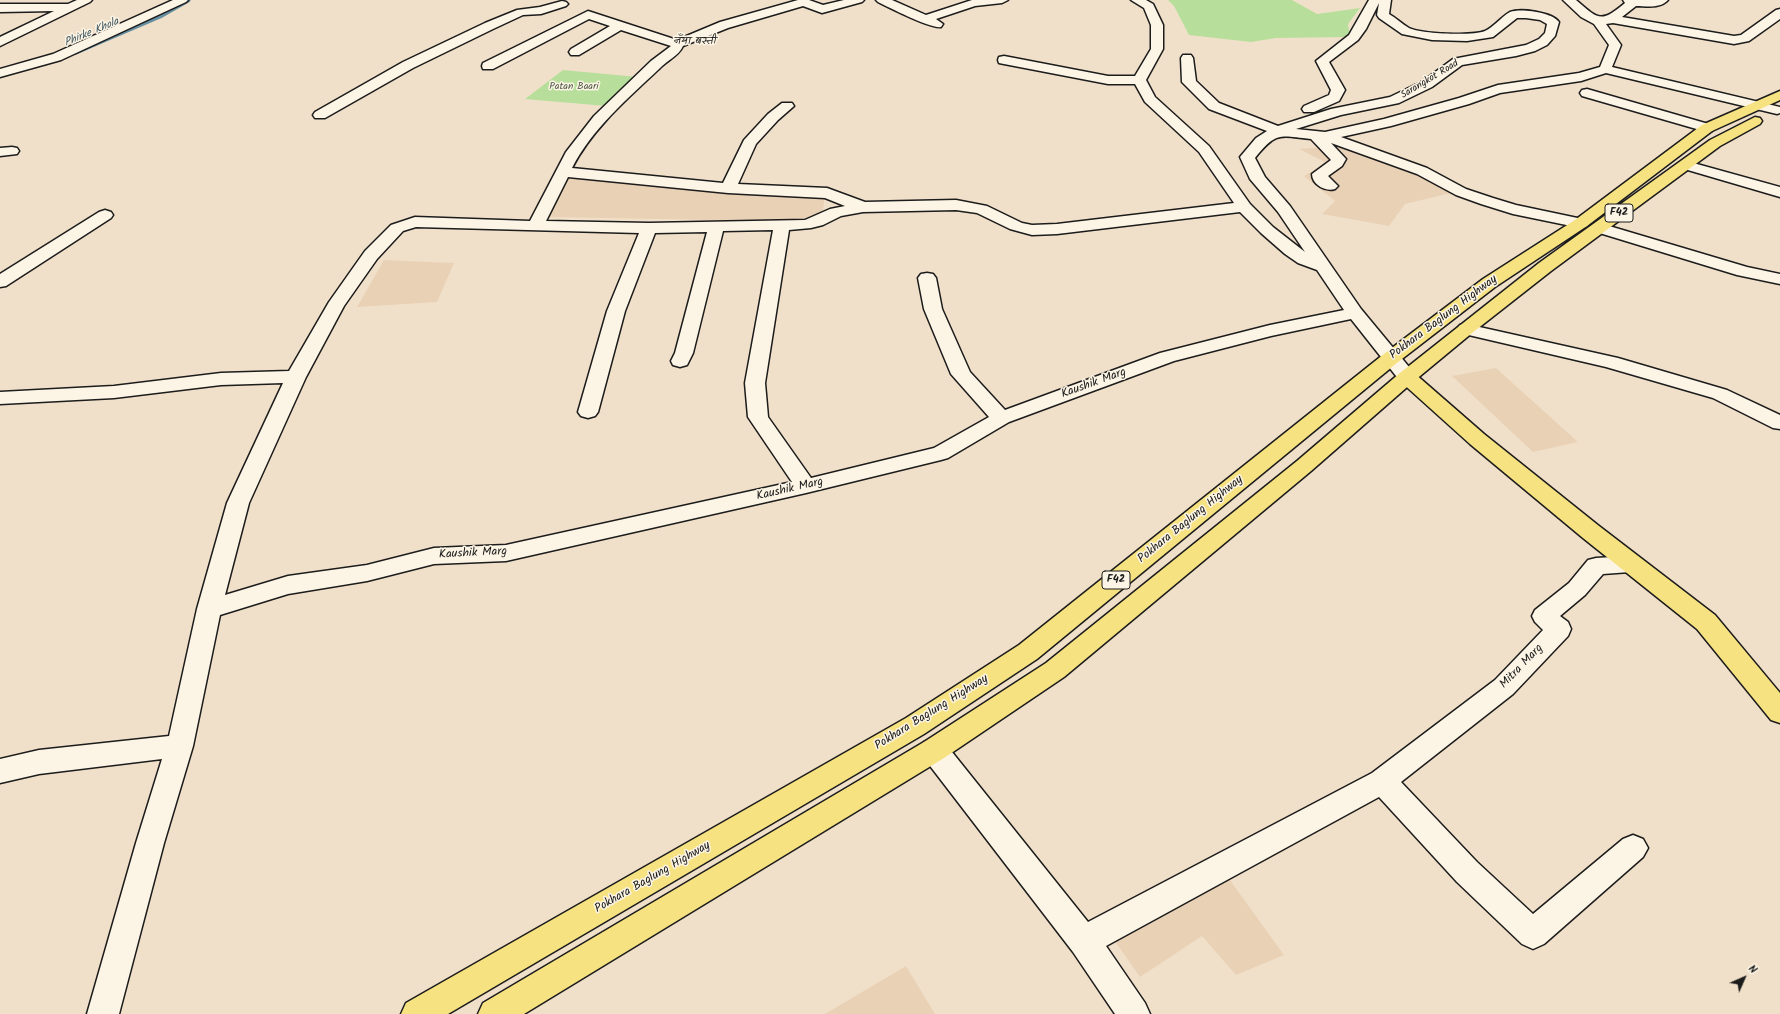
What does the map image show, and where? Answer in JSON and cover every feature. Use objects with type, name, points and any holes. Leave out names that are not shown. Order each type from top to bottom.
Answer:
[{"type":"main road","name":"Pokhara Baglung Highway","points":[[416,1014],[915,726],[1028,652],[1399,367],[1466,329],[1545,268],[1590,226],[1707,128],[1773,109]]},
{"type":"main road","name":"Pokhara Baglung Highway","points":[[494,1014],[934,750],[1055,670],[1304,466],[1399,367],[1489,283],[1590,226],[1686,165],[1715,143],[1773,109]]},
{"type":"main road","points":[[1399,367],[1477,439],[1630,564],[1706,622],[1780,712]]},
{"type":"street","points":[[0,42],[86,0]]},
{"type":"street","points":[[0,73],[57,57],[182,0]]},
{"type":"street","points":[[488,66],[588,15],[678,44],[724,25],[804,2],[822,9],[858,0]]},
{"type":"street","points":[[882,0],[944,27]]},
{"type":"street","points":[[924,19],[974,3],[1002,0]]},
{"type":"street","points":[[1137,0],[1149,6],[1157,25],[1157,49],[1139,80]]},
{"type":"street","points":[[1272,129],[1334,98],[1338,90],[1334,79],[1325,71],[1322,61],[1348,43],[1356,34],[1363,24],[1370,5],[1375,0]]},
{"type":"street","name":"Sarangkot Road","points":[[1385,0],[1384,16],[1406,31],[1432,36],[1467,37],[1489,34],[1514,15],[1526,14],[1543,17],[1553,22],[1554,29],[1550,37],[1535,46],[1520,52],[1472,58],[1456,63],[1437,78],[1398,99],[1339,111],[1272,129],[1247,157],[1258,179],[1284,209],[1355,313],[1399,367]]},
{"type":"street","points":[[1569,0],[1585,14],[1598,22],[1615,45],[1605,69]]},
{"type":"street","points":[[1613,19],[1631,1],[1656,4],[1662,0]]},
{"type":"street","points":[[320,115],[408,65],[488,26],[521,12],[541,10],[562,4]]},
{"type":"street","points":[[0,8],[72,6]]},
{"type":"street","points":[[1598,22],[1613,19],[1734,40],[1745,38],[1780,13]]},
{"type":"street","points":[[575,52],[620,25]]},
{"type":"street","points":[[536,226],[573,152],[599,119],[656,64],[676,49],[678,44]]},
{"type":"street","points":[[1186,58],[1189,82],[1214,106],[1272,129],[1320,136],[1422,171],[1461,192],[1513,210],[1590,226],[1743,271],[1780,279]]},
{"type":"street","points":[[1004,60],[1108,80],[1139,80]]},
{"type":"street","points":[[1320,136],[1393,121],[1464,101],[1498,89],[1581,77],[1605,69],[1773,109]]},
{"type":"street","points":[[1139,80],[1150,99],[1204,149],[1244,207],[1267,230],[1291,250],[1304,258],[1323,266]]},
{"type":"street","points":[[1587,92],[1707,128]]},
{"type":"street","points":[[728,188],[749,143],[773,117],[787,106]]},
{"type":"street","points":[[1320,136],[1339,159],[1337,163],[1320,174],[1320,178],[1330,186]]},
{"type":"street","points":[[1686,165],[1780,192]]},
{"type":"street","points":[[562,172],[728,188],[827,193],[863,207]]},
{"type":"street","points":[[103,1014],[150,843],[180,746],[209,609],[238,503],[296,377],[335,306],[371,255],[397,228],[415,222],[649,228],[805,225],[817,222],[836,212],[863,207],[899,205],[962,206],[981,208],[1016,226],[1032,230],[1057,229],[1244,207]]},
{"type":"street","points":[[0,282],[105,215]]},
{"type":"street","points":[[782,226],[755,382],[758,417],[806,486]]},
{"type":"street","points":[[680,361],[684,352],[716,227]]},
{"type":"street","points":[[588,412],[616,311],[649,228]]},
{"type":"street","points":[[927,278],[933,309],[961,374],[1002,418]]},
{"type":"street","name":"Kaushik Marg","points":[[209,609],[288,585],[367,573],[434,556],[506,553],[806,486],[941,454],[1002,418],[1167,357],[1270,331],[1355,313]]},
{"type":"street","points":[[1466,329],[1611,362],[1720,394],[1780,423]]},
{"type":"street","points":[[0,398],[114,392],[221,379],[296,377]]},
{"type":"street","name":"Mitra Marg","points":[[1382,781],[1504,687],[1559,629],[1544,616],[1577,589],[1596,566],[1630,564]]},
{"type":"street","points":[[0,771],[39,762],[180,746]]},
{"type":"street","points":[[934,750],[1084,940],[1134,1014]]},
{"type":"street","points":[[1084,940],[1382,781],[1467,872],[1533,934],[1633,848]]},
{"type":"shaded area","points":[[1346,145],[1413,169],[1451,193],[1405,204],[1389,226],[1322,214],[1335,201],[1304,176],[1327,163],[1299,149]]},
{"type":"shaded area","points":[[570,173],[825,195],[822,217],[776,221],[545,217]]},
{"type":"shaded area","points":[[384,260],[454,263],[437,302],[357,307]]},
{"type":"shaded area","points":[[1496,368],[1578,442],[1533,452],[1452,376]]},
{"type":"shaded area","points":[[1227,876],[1284,955],[1236,975],[1202,936],[1140,977],[1114,940]]},
{"type":"shaded area","points":[[906,966],[935,1014],[825,1014]]},
{"type":"green space","points":[[1168,0],[1292,0],[1317,14],[1360,8],[1348,24],[1350,37],[1276,38],[1251,42],[1189,35],[1174,6]]},
{"type":"green space","name":"Patan Baari","points":[[563,70],[638,77],[606,106],[525,99]]},
{"type":"waterway","name":"Phirke Khola","points":[[76,52],[160,16],[188,0]]},
{"type":"district","name":"नँया बस्ती","points":[[695,42]]}]
